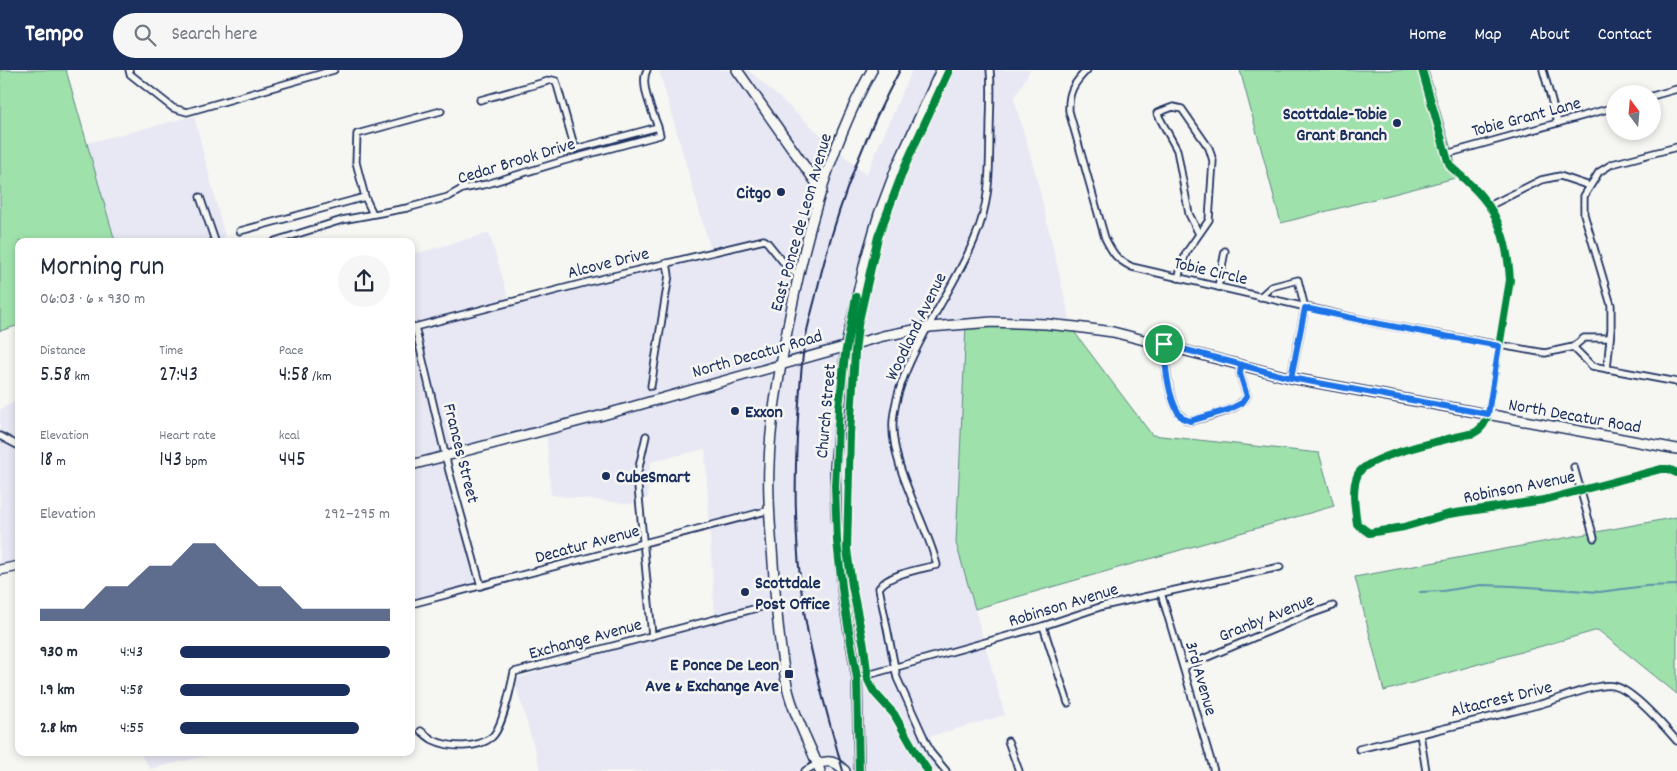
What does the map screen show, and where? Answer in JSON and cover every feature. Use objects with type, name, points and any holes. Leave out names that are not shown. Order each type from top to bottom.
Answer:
[{"type":"main road","points":[[737,70],[822,191]]},
{"type":"main road","name":"East Ponce de Leon Avenue","points":[[818,768],[797,718],[784,669],[776,602],[769,466],[781,364],[799,276],[822,191],[841,133],[872,70]]},
{"type":"main road","name":"Church Street","points":[[860,771],[857,678],[843,596],[836,513],[835,467],[846,345],[860,279],[878,214],[941,70]]},
{"type":"main road","name":"North Decatur Road","points":[[415,464],[603,415],[846,345],[930,327],[992,322],[1046,324],[1113,332],[1291,378],[1677,449]]},
{"type":"main road","points":[[0,570],[15,567]]},
{"type":"main road","points":[[818,768],[831,761],[846,771]]},
{"type":"street","points":[[129,70],[130,74],[173,108],[188,112],[334,70]]},
{"type":"street","points":[[647,70],[644,76],[644,85],[658,128]]},
{"type":"street","name":"Woodland Avenue","points":[[894,668],[879,588],[894,577],[937,565],[934,550],[903,475],[895,445],[893,422],[897,402],[918,346],[930,327],[975,240],[984,216],[990,173],[990,70]]},
{"type":"street","name":"Tobie Circle","points":[[1087,70],[1076,80],[1069,98],[1069,111],[1106,238],[1112,252],[1122,262],[1132,267],[1305,308],[1499,346],[1545,353],[1573,347],[1584,338],[1610,338]]},
{"type":"street","points":[[1422,70],[1451,167],[1482,196],[1489,206],[1504,238],[1509,258],[1510,280],[1488,414]]},
{"type":"street","points":[[1543,70],[1558,123]]},
{"type":"street","name":"Cedar Brook Drive","points":[[285,238],[342,220],[407,208],[448,197],[462,189],[660,135],[658,128],[575,150],[556,81],[552,80],[480,100]]},
{"type":"street","points":[[1661,93],[1677,89]]},
{"type":"street","points":[[1178,278],[1186,253],[1209,220],[1213,161],[1209,148],[1182,109],[1173,107],[1157,113],[1177,150],[1190,214],[1199,234]]},
{"type":"street","name":"Tobie Grant Lane","points":[[1446,154],[1606,110]]},
{"type":"street","points":[[373,214],[365,197],[356,162],[357,134],[441,112]]},
{"type":"street","points":[[1607,369],[1611,305],[1584,214],[1584,196],[1599,172],[1612,164],[1677,147]]},
{"type":"street","points":[[575,150],[576,157]]},
{"type":"street","points":[[1489,206],[1542,180],[1560,176],[1590,186]]},
{"type":"street","points":[[200,197],[214,238]]},
{"type":"street","points":[[240,231],[365,197]]},
{"type":"street","name":"Alcove Drive","points":[[415,326],[764,240],[788,268],[799,276]]},
{"type":"street","points":[[1218,287],[1225,251]]},
{"type":"street","points":[[651,386],[669,275],[667,263]]},
{"type":"street","points":[[1260,297],[1270,287],[1298,280],[1305,308],[1291,378]]},
{"type":"street","name":"Frances Street","points":[[415,335],[480,586]]},
{"type":"street","points":[[1164,344],[1165,362],[1176,409],[1182,418],[1190,421],[1228,410],[1242,403],[1247,396],[1241,375],[1241,365]]},
{"type":"street","points":[[1573,347],[1592,366],[1677,382]]},
{"type":"street","name":"Robinson Avenue","points":[[1488,414],[1479,431],[1374,460],[1364,466],[1358,476],[1354,490],[1357,524],[1369,533],[1404,527],[1449,514],[1544,500],[1661,469],[1675,472]]},
{"type":"street","points":[[0,436],[15,444]]},
{"type":"street","points":[[646,436],[637,476],[652,636]]},
{"type":"street","points":[[1574,466],[1594,538]]},
{"type":"street","name":"Decatur Avenue","points":[[415,603],[770,510]]},
{"type":"street","name":"Robinson Avenue","points":[[857,678],[1044,626],[1103,606],[1280,567]]},
{"type":"street","name":"3rd Avenue","points":[[1161,593],[1214,771]]},
{"type":"street","name":"Exchange Avenue","points":[[421,731],[432,740],[446,745],[464,746],[479,743],[493,736],[499,724],[510,696],[514,672],[776,602]]},
{"type":"street","name":"Granby Avenue","points":[[1184,667],[1333,606]]},
{"type":"street","points":[[1044,626],[1068,703]]},
{"type":"street","points":[[894,668],[931,754],[946,771]]},
{"type":"street","name":"Altacrest Drive","points":[[1359,749],[1538,705],[1597,687],[1614,686],[1625,690],[1657,718],[1677,741]]},
{"type":"street","points":[[1420,734],[1426,771]]},
{"type":"street","points":[[1008,741],[1019,771]]},
{"type":"street","points":[[805,771],[818,768]]},
{"type":"shaded area","points":[[659,70],[748,70],[866,175],[912,70],[1030,70],[1014,99],[1036,175],[1072,329],[956,543],[1005,715],[921,739],[944,771],[541,771],[514,679],[715,621],[705,449],[651,462],[648,498],[631,504],[551,495],[546,430],[447,456],[486,586],[415,602],[415,254],[489,233],[510,303],[712,255]]},
{"type":"shaded area","points":[[194,116],[225,238],[114,238],[87,143]]},
{"type":"shaded area","points":[[15,402],[15,567],[0,570],[0,409]]},
{"type":"shaded area","points":[[142,756],[205,756],[150,769]]},
{"type":"green space","points":[[0,70],[66,70],[114,238],[15,238],[15,326],[0,331]]},
{"type":"green space","points":[[1240,70],[1428,70],[1459,177],[1281,223]]},
{"type":"green space","points":[[966,325],[1072,329],[1152,435],[1319,453],[1334,506],[975,609],[956,543]]},
{"type":"green space","points":[[1677,517],[1677,694],[1598,630],[1384,691],[1355,577]]},
{"type":"waterway","points":[[1420,592],[1443,591],[1481,585],[1599,592],[1646,586],[1677,585]]},
{"type":"railway","points":[[843,771],[813,656],[805,617],[798,560],[796,503],[801,372],[807,329],[830,240],[861,153],[900,70]]},
{"type":"cycle path","points":[[928,771],[894,714],[874,692],[868,680],[847,549],[850,434],[858,325],[878,237],[905,166],[949,70]]},
{"type":"cycle path","points":[[1422,70],[1451,167],[1471,185],[1495,215],[1506,247],[1510,280],[1488,414],[1483,425],[1474,433],[1411,448],[1377,460],[1365,467],[1358,474],[1355,486],[1354,499],[1357,524],[1369,533],[1404,527],[1449,514],[1544,500],[1661,469],[1668,469],[1677,473]]},
{"type":"cycle path","points":[[856,297],[845,355],[839,407],[835,486],[837,541],[843,596],[857,678],[859,771]]},
{"type":"place","name":"Scottdale-Tobie Grant Branch","points":[[1397,123]]},
{"type":"place","name":"Citgo","points":[[781,192]]},
{"type":"place","name":"Exxon","points":[[735,411]]},
{"type":"place","name":"CubeSmart","points":[[606,476]]},
{"type":"place","name":"Scottdale Post Office","points":[[745,592]]},
{"type":"place","name":"E Ponce De Leon Ave & Exchange Ave","points":[[789,674]]},
{"type":"route","points":[[1164,344],[1165,362],[1174,403],[1179,414],[1186,421],[1228,410],[1242,403],[1247,396],[1240,374],[1241,365],[1291,378],[1305,308],[1499,346],[1488,414],[1291,378],[1164,344]]}]
